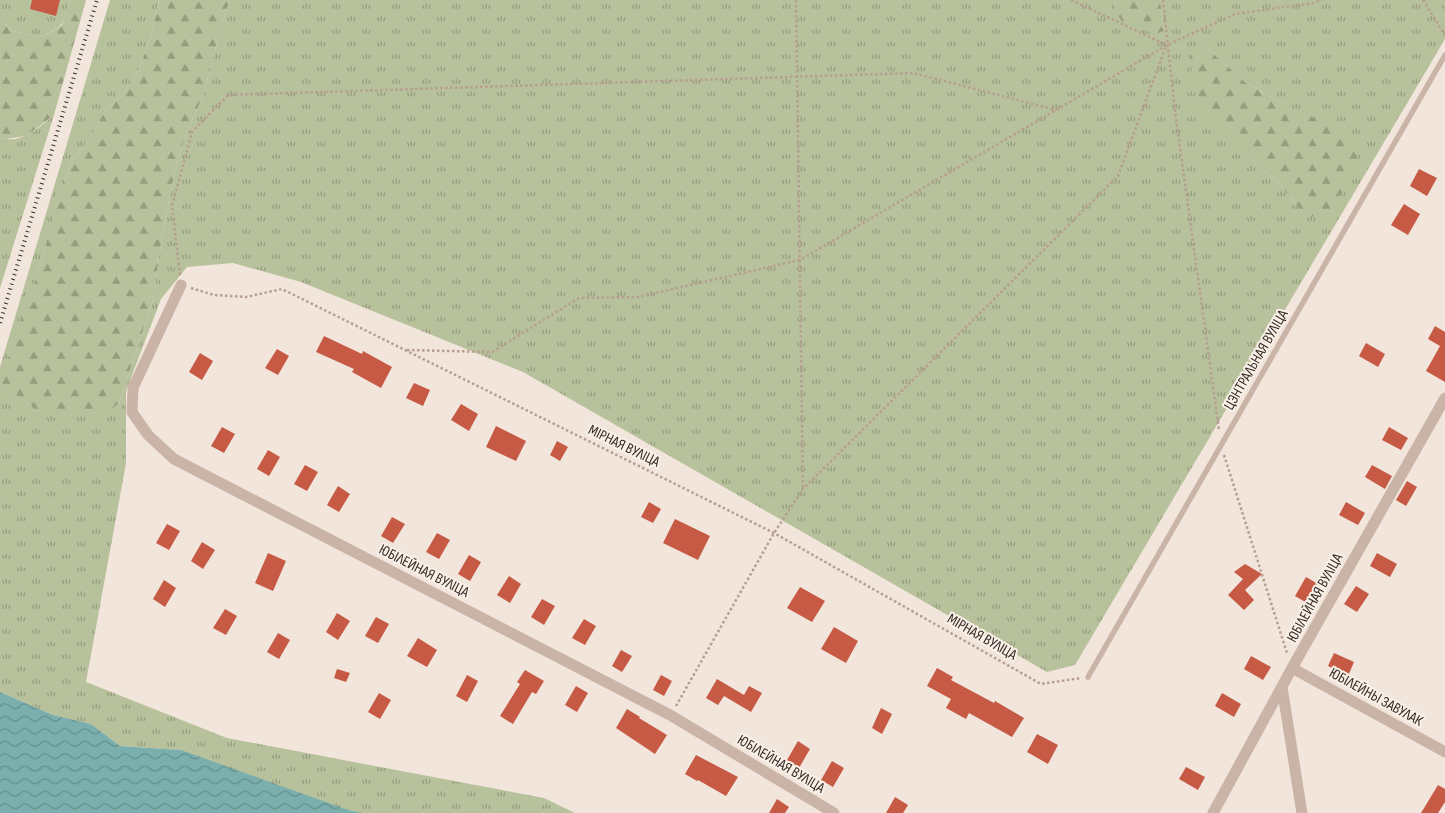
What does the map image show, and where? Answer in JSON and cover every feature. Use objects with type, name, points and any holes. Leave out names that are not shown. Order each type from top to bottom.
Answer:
[{"type":"street","name":"ЮБІЛЕЙНАЯ ВУЛІЦА","points":[[181,285],[133,388],[132,412],[148,435],[174,459],[670,715],[834,813]]},
{"type":"street","name":"ЮБІЛЕЙНАЯ ВУЛІЦА","points":[[1213,813],[1292,668],[1445,398]]},
{"type":"street","name":"ЮБІЛЕЙНЫ ЗАВУЛАК","points":[[1292,668],[1445,752]]},
{"type":"street","points":[[1282,687],[1302,813]]},
{"type":"lane","name":"ЦЭНТРАЛЬНАЯ ВУЛІЦА","points":[[1088,677],[1445,55]]},
{"type":"path","points":[[796,0],[803,489]]},
{"type":"path","points":[[1071,0],[1167,45]]},
{"type":"path","points":[[1163,0],[1167,45],[1221,445],[1292,668]]},
{"type":"path","points":[[406,350],[492,352],[578,298],[638,297],[800,260],[1167,45],[1235,14],[1313,3],[1322,0]]},
{"type":"path","points":[[1423,0],[1445,35]]},
{"type":"path","points":[[670,715],[774,533],[803,489],[1118,176],[1167,45]]},
{"type":"path","points":[[181,285],[172,206],[192,132],[228,95],[913,74],[1056,110]]},
{"type":"path","name":"МІРНАЯ ВУЛІЦА","points":[[181,285],[214,294],[246,297],[282,289],[774,533],[1041,684],[1088,677]]},
{"type":"green space","points":[[0,0],[70,0],[61,25],[38,38],[11,30],[0,19]]},
{"type":"green space","points":[[70,0],[86,0],[54,115],[26,136],[5,139],[0,137],[0,19],[11,30],[38,38],[62,25]]},
{"type":"green space","points":[[110,0],[159,0],[151,36],[139,69],[122,95],[103,114],[90,139],[72,161],[55,210],[41,264],[1,382],[39,412],[119,403],[153,300],[162,236],[177,160],[203,97],[221,26],[230,0],[1115,0],[1114,8],[1164,31],[1160,0],[1445,0],[1445,39],[1075,665],[1047,672],[523,372],[301,282],[233,263],[187,267],[161,299],[126,391],[126,463],[86,682],[227,738],[544,798],[575,813],[259,813],[181,750],[120,746],[91,724],[53,715],[0,692],[0,367]],"holes":[[[1206,47],[1245,82],[1282,104],[1304,215],[1277,181],[1249,157]]]},
{"type":"green space","points":[[159,0],[230,0],[221,26],[203,97],[177,160],[162,236],[153,300],[119,403],[109,411],[88,415],[39,412],[0,382],[41,264],[55,209],[72,161],[90,139],[103,114],[122,95],[139,69],[151,36]]},
{"type":"green space","points":[[1115,0],[1160,0],[1164,31],[1155,34],[1122,22],[1114,8]]},
{"type":"green space","points":[[1206,47],[1245,82],[1282,104],[1326,123],[1357,147],[1359,165],[1322,218],[1304,215],[1277,181],[1249,157],[1203,109],[1194,82],[1189,55]]},
{"type":"green space","points":[[54,115],[0,288],[0,137],[15,139],[22,137],[36,130]]},
{"type":"water","points":[[0,692],[53,715],[91,724],[120,746],[181,750],[348,810],[363,813],[0,813]]},
{"type":"building","points":[[32,0],[60,0],[56,16],[30,9]]},
{"type":"building","points":[[1419,169],[1437,178],[1427,196],[1410,186]]},
{"type":"building","points":[[1404,204],[1420,214],[1408,235],[1391,225]]},
{"type":"building","points":[[1435,326],[1445,332],[1445,382],[1426,371],[1440,346],[1428,339]]},
{"type":"building","points":[[324,336],[362,354],[363,351],[392,367],[381,388],[352,372],[354,369],[316,352]]},
{"type":"building","points":[[1366,343],[1385,354],[1378,367],[1359,356]]},
{"type":"building","points":[[277,349],[289,356],[278,375],[265,368]]},
{"type":"building","points":[[200,353],[213,361],[202,380],[189,372]]},
{"type":"building","points":[[414,383],[430,390],[423,406],[406,398]]},
{"type":"building","points":[[461,404],[478,414],[469,431],[451,420]]},
{"type":"building","points":[[496,426],[526,441],[516,461],[486,447]]},
{"type":"building","points":[[222,427],[235,434],[224,453],[211,446]]},
{"type":"building","points":[[1389,427],[1408,438],[1401,450],[1382,440]]},
{"type":"building","points":[[557,441],[568,447],[560,461],[550,455]]},
{"type":"building","points":[[268,450],[280,457],[269,476],[257,469]]},
{"type":"building","points":[[305,465],[318,472],[307,491],[294,484]]},
{"type":"building","points":[[1372,465],[1392,476],[1385,489],[1365,477]]},
{"type":"building","points":[[1407,481],[1417,487],[1406,506],[1396,500]]},
{"type":"building","points":[[338,486],[350,494],[339,512],[327,505]]},
{"type":"building","points":[[649,502],[661,509],[653,523],[641,517]]},
{"type":"building","points":[[1346,502],[1365,513],[1358,525],[1339,515]]},
{"type":"building","points":[[392,517],[405,524],[393,543],[381,536]]},
{"type":"building","points":[[675,519],[710,536],[698,560],[663,543]]},
{"type":"building","points":[[167,524],[180,531],[169,550],[156,543]]},
{"type":"building","points":[[437,533],[450,540],[439,559],[426,552]]},
{"type":"building","points":[[202,542],[215,550],[203,569],[191,561]]},
{"type":"building","points":[[268,553],[286,561],[273,591],[255,583]]},
{"type":"building","points":[[1377,553],[1397,564],[1390,577],[1370,566]]},
{"type":"building","points":[[469,555],[481,562],[470,581],[458,574]]},
{"type":"building","points":[[1245,564],[1262,574],[1245,590],[1254,600],[1244,610],[1228,595],[1243,579],[1234,572]]},
{"type":"building","points":[[509,576],[521,584],[510,603],[497,595]]},
{"type":"building","points":[[1306,577],[1318,584],[1307,603],[1295,596]]},
{"type":"building","points":[[164,580],[176,588],[165,607],[153,599]]},
{"type":"building","points":[[1356,586],[1369,594],[1357,612],[1344,604]]},
{"type":"building","points":[[800,587],[825,601],[812,622],[787,608]]},
{"type":"building","points":[[542,599],[555,606],[544,625],[531,617]]},
{"type":"building","points":[[225,609],[237,616],[226,635],[213,628]]},
{"type":"building","points":[[337,613],[350,621],[338,640],[326,632]]},
{"type":"building","points":[[376,617],[389,624],[378,643],[365,636]]},
{"type":"building","points":[[584,619],[596,626],[585,645],[572,638]]},
{"type":"building","points":[[834,627],[858,641],[846,663],[821,649]]},
{"type":"building","points":[[278,633],[290,640],[279,659],[267,652]]},
{"type":"building","points":[[418,638],[437,650],[427,667],[407,656]]},
{"type":"building","points":[[621,650],[632,656],[622,672],[612,666]]},
{"type":"building","points":[[1334,653],[1354,662],[1348,676],[1328,666]]},
{"type":"building","points":[[1251,656],[1271,667],[1263,680],[1244,669]]},
{"type":"building","points":[[937,668],[953,677],[951,680],[994,703],[995,701],[1024,718],[1012,737],[969,713],[966,719],[946,708],[951,699],[927,686]]},
{"type":"building","points":[[337,669],[350,673],[346,682],[334,678]]},
{"type":"building","points":[[525,670],[544,681],[536,694],[532,692],[513,724],[500,716],[520,684],[517,682]]},
{"type":"building","points":[[467,675],[478,681],[467,702],[456,696]]},
{"type":"building","points":[[661,675],[672,681],[664,696],[653,690]]},
{"type":"building","points":[[717,679],[744,695],[749,686],[762,693],[751,712],[724,696],[718,705],[706,698]]},
{"type":"building","points":[[576,686],[588,693],[577,712],[565,705]]},
{"type":"building","points":[[379,693],[391,700],[380,719],[368,712]]},
{"type":"building","points":[[1222,693],[1241,704],[1234,717],[1215,706]]},
{"type":"building","points":[[881,708],[892,714],[882,734],[872,728]]},
{"type":"building","points":[[627,709],[667,735],[655,754],[616,728]]},
{"type":"building","points":[[1037,734],[1058,745],[1048,764],[1027,752]]},
{"type":"building","points":[[798,741],[810,749],[799,768],[787,760]]},
{"type":"building","points":[[696,755],[738,777],[726,796],[685,774]]},
{"type":"building","points":[[832,761],[844,768],[833,787],[821,780]]},
{"type":"building","points":[[1186,767],[1205,777],[1198,790],[1179,779]]},
{"type":"building","points":[[1438,785],[1445,789],[1445,802],[1438,813],[1421,813]]},
{"type":"building","points":[[895,797],[908,805],[903,813],[886,813]]},
{"type":"building","points":[[777,799],[789,807],[785,813],[769,813]]},
{"type":"railway","points":[[0,323],[97,0]]}]
